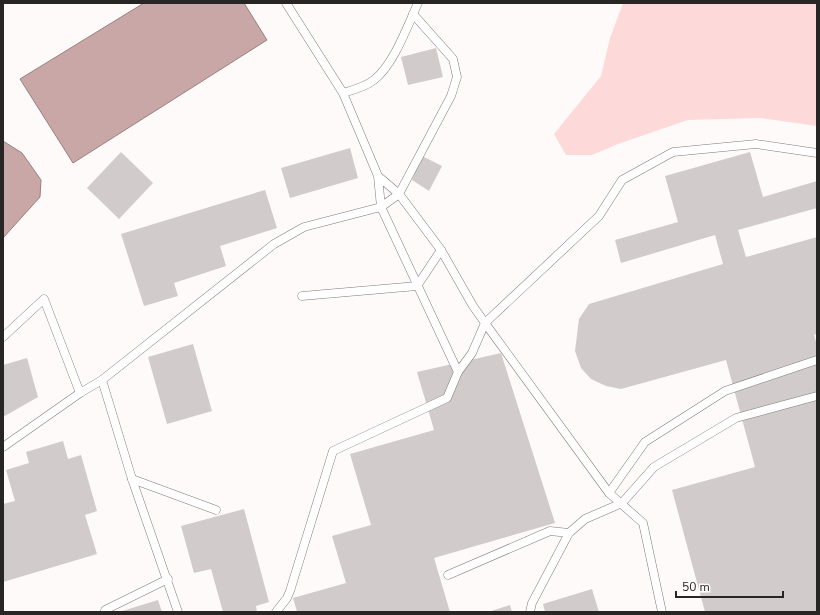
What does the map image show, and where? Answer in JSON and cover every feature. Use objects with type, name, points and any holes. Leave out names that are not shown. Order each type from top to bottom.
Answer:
[{"type":"lane","points":[[286,3],[343,93],[378,176],[381,207],[458,372]]},
{"type":"lane","points":[[343,93],[363,87],[374,80],[400,44],[418,3]]},
{"type":"lane","points":[[3,447],[80,393],[102,380],[274,244],[304,227],[381,207],[399,194],[451,96],[457,77],[453,59],[413,14]]},
{"type":"lane","points":[[276,612],[287,598],[290,591],[333,451],[447,398],[458,372],[472,353],[485,323],[599,216],[622,180],[673,152],[756,144],[817,153]]},
{"type":"lane","points":[[378,176],[399,194],[441,250],[473,306],[609,493],[644,523],[662,612]]},
{"type":"lane","points":[[417,286],[441,250]]},
{"type":"lane","points":[[302,296],[417,286]]},
{"type":"lane","points":[[3,337],[44,299],[80,393]]},
{"type":"lane","points":[[609,493],[645,442],[725,391],[817,360]]},
{"type":"lane","points":[[102,380],[132,479],[168,579],[178,612]]},
{"type":"lane","points":[[530,612],[532,603],[569,533],[585,519],[622,503],[654,467],[736,418],[817,396]]},
{"type":"lane","points":[[132,479],[216,510]]},
{"type":"lane","points":[[448,575],[550,530],[569,533]]},
{"type":"lane","points":[[103,611],[168,579]]},
{"type":"shaded area","points":[[144,3],[244,3],[267,40],[73,163],[20,79]]},
{"type":"shaded area","points":[[623,3],[817,3],[817,126],[760,118],[688,120],[618,144],[592,155],[566,155],[554,134],[601,76],[610,38]]},
{"type":"shaded area","points":[[3,141],[22,153],[41,180],[40,197],[3,238]]},
{"type":"building","points":[[436,48],[443,77],[408,85],[401,57]]},
{"type":"building","points":[[350,148],[358,178],[290,198],[281,168]]},
{"type":"building","points":[[121,152],[153,183],[119,219],[87,188]]},
{"type":"building","points":[[750,152],[763,197],[817,181],[817,208],[738,230],[746,257],[817,237],[817,334],[814,335],[817,345],[817,612],[705,612],[672,490],[755,467],[726,360],[621,389],[606,386],[591,379],[581,368],[575,351],[579,319],[589,304],[723,264],[715,235],[621,263],[615,240],[678,222],[665,176]]},
{"type":"building","points":[[422,156],[442,166],[429,191],[412,180]]},
{"type":"building","points":[[265,190],[277,228],[220,246],[226,266],[174,283],[178,296],[144,306],[121,234]]},
{"type":"building","points":[[193,344],[212,411],[167,424],[148,357]]},
{"type":"building","points":[[501,353],[555,523],[434,558],[450,612],[297,612],[293,598],[346,583],[332,536],[371,525],[350,454],[434,430],[417,372]]},
{"type":"building","points":[[27,358],[38,397],[3,417],[3,365]]},
{"type":"building","points":[[63,441],[68,459],[81,455],[97,511],[85,515],[97,554],[3,582],[3,504],[15,501],[6,470],[29,463],[26,452]]},
{"type":"building","points":[[244,509],[269,602],[256,606],[257,612],[223,612],[211,569],[194,573],[181,526]]},
{"type":"building","points":[[592,589],[599,612],[545,612],[543,604]]},
{"type":"building","points":[[158,600],[162,612],[119,612]]},
{"type":"building","points":[[510,605],[512,612],[488,612]]}]
